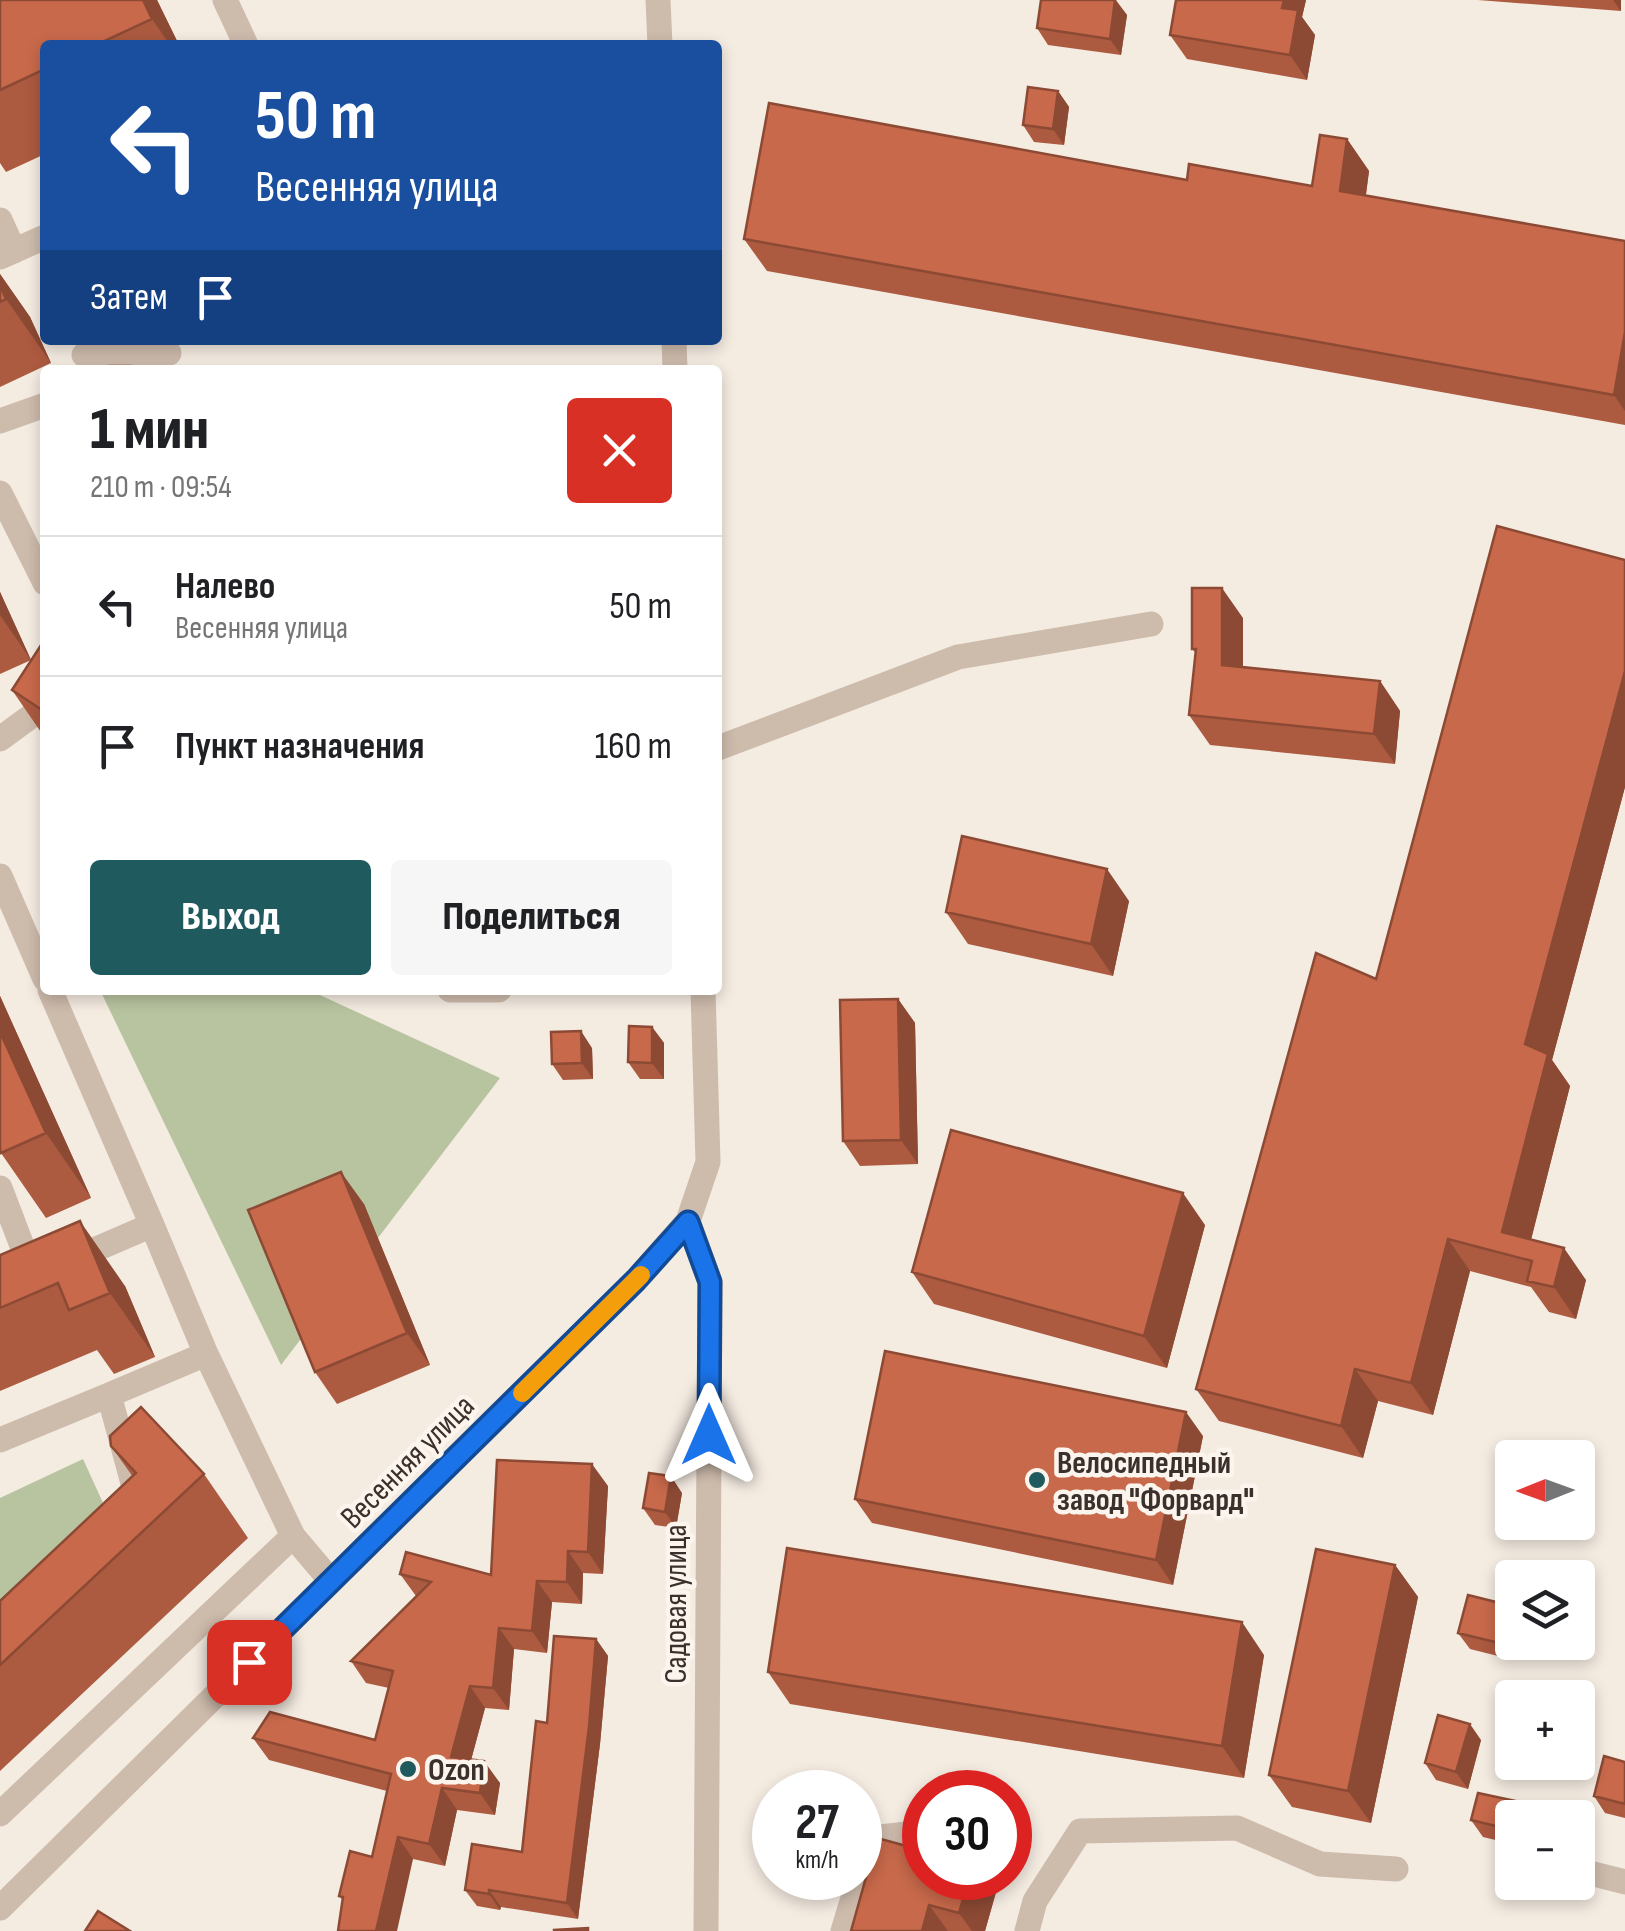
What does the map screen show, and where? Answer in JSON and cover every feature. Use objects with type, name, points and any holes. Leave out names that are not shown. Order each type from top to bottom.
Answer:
[{"type":"street","points":[[225,0],[244,40]]},
{"type":"street","points":[[658,0],[660,40]]},
{"type":"street","points":[[0,220],[28,249]]},
{"type":"street","points":[[82,355],[169,353]]},
{"type":"street","points":[[0,420],[40,407]]},
{"type":"street","points":[[0,493],[40,573]]},
{"type":"street","points":[[722,746],[958,657],[1150,624]]},
{"type":"street","points":[[0,739],[40,710]]},
{"type":"street","points":[[0,876],[40,968]]},
{"type":"street","points":[[52,995],[206,1354],[293,1536],[332,1581]]},
{"type":"street","name":"Весенняя улица","points":[[0,1908],[636,1280],[688,1222],[708,1162],[704,995]]},
{"type":"street","points":[[0,1188],[26,1280],[152,1225]]},
{"type":"street","name":"Садовая улица","points":[[688,1222],[710,1282],[706,1931]]},
{"type":"street","points":[[0,1440],[206,1354]]},
{"type":"street","points":[[108,1395],[140,1509],[128,1522]]},
{"type":"street","points":[[0,1814],[293,1536]]},
{"type":"street","points":[[1027,1931],[1035,1901],[1080,1831],[1236,1828],[1320,1864],[1396,1870]]},
{"type":"street","points":[[1595,1874],[1625,1882]]},
{"type":"street","points":[[842,1931],[852,1900]]},
{"type":"green space","points":[[102,995],[320,995],[500,1078],[281,1365]]},
{"type":"green space","points":[[83,1459],[109,1516],[0,1629],[0,1498]]},
{"type":"building","points":[[0,0],[143,0],[152,19],[107,40],[40,40],[40,71],[0,90]]},
{"type":"building","points":[[1041,0],[1115,0],[1110,39],[1037,28]]},
{"type":"building","points":[[1176,0],[1284,0],[1282,8],[1298,10],[1290,55],[1170,35]]},
{"type":"building","points":[[1028,87],[1058,91],[1053,129],[1023,125]]},
{"type":"building","points":[[769,103],[1187,180],[1189,164],[1312,186],[1320,135],[1347,139],[1340,191],[1625,241],[1625,332],[1614,395],[744,239]]},
{"type":"building","points":[[1497,526],[1625,560],[1625,671],[1525,1044],[1548,1054],[1502,1232],[1564,1248],[1554,1287],[1527,1281],[1532,1261],[1448,1239],[1411,1383],[1355,1369],[1341,1426],[1196,1389],[1316,953],[1376,979]]},
{"type":"building","points":[[1192,588],[1222,588],[1222,665],[1380,681],[1374,734],[1189,715],[1196,649],[1192,649]]},
{"type":"building","points":[[40,647],[40,709],[12,690]]},
{"type":"building","points":[[962,836],[1107,869],[1091,944],[946,912]]},
{"type":"building","points":[[898,999],[901,1140],[843,1141],[840,1000]]},
{"type":"building","points":[[629,1026],[652,1027],[652,1063],[628,1062]]},
{"type":"building","points":[[581,1031],[582,1063],[552,1064],[551,1032]]},
{"type":"building","points":[[0,1032],[46,1133],[1,1153],[0,1150]]},
{"type":"building","points":[[951,1130],[1183,1193],[1144,1336],[912,1272]]},
{"type":"building","points":[[341,1172],[407,1333],[315,1372],[248,1210]]},
{"type":"building","points":[[80,1221],[110,1293],[69,1310],[58,1283],[0,1308],[0,1255]]},
{"type":"building","name":"Велосипедный завод \"Форвард\"","points":[[885,1351],[1186,1412],[1156,1560],[855,1499]]},
{"type":"building","points":[[141,1407],[204,1474],[0,1665],[0,1601],[136,1473],[111,1446],[110,1436]]},
{"type":"building","points":[[497,1460],[592,1464],[588,1552],[568,1551],[567,1582],[537,1581],[532,1631],[499,1628],[493,1688],[470,1686],[451,1757],[484,1761],[480,1793],[442,1788],[429,1844],[398,1837],[376,1931],[338,1931],[343,1897],[339,1896],[350,1851],[372,1857],[391,1774],[253,1738],[270,1712],[375,1740],[393,1671],[351,1661],[431,1582],[400,1574],[406,1552],[491,1575]]},
{"type":"building","points":[[649,1473],[671,1476],[665,1512],[643,1508]]},
{"type":"building","points":[[787,1548],[1242,1622],[1222,1746],[768,1672]]},
{"type":"building","points":[[1316,1549],[1395,1565],[1348,1791],[1269,1775]]},
{"type":"building","points":[[1468,1595],[1495,1602],[1495,1642],[1458,1633]]},
{"type":"building","points":[[554,1636],[596,1639],[567,1903],[489,1890],[489,1894],[465,1890],[472,1844],[522,1852],[536,1721],[547,1723]]},
{"type":"building","points":[[1438,1715],[1470,1724],[1456,1772],[1425,1763]]},
{"type":"building","points":[[1604,1756],[1625,1762],[1625,1804],[1594,1796]]},
{"type":"building","points":[[1478,1793],[1511,1800],[1495,1800],[1495,1826],[1471,1820]]},
{"type":"building","points":[[882,1839],[902,1845],[902,1900],[963,1900],[959,1913],[929,1905],[922,1931],[851,1931],[860,1900],[882,1900]]},
{"type":"building","points":[[98,1911],[130,1931],[85,1931]]},
{"type":"building","points":[[554,1930],[588,1931],[554,1931]]},
{"type":"slow traffic","points":[[522,1393],[641,1275]]},
{"type":"place","name":"Велосипедный завод \"Форвард\"","points":[[1037,1480]]},
{"type":"place","name":"Ozon","points":[[408,1769]]},
{"type":"route","points":[[249,1662],[636,1280],[688,1222],[710,1282],[709,1435]]}]
